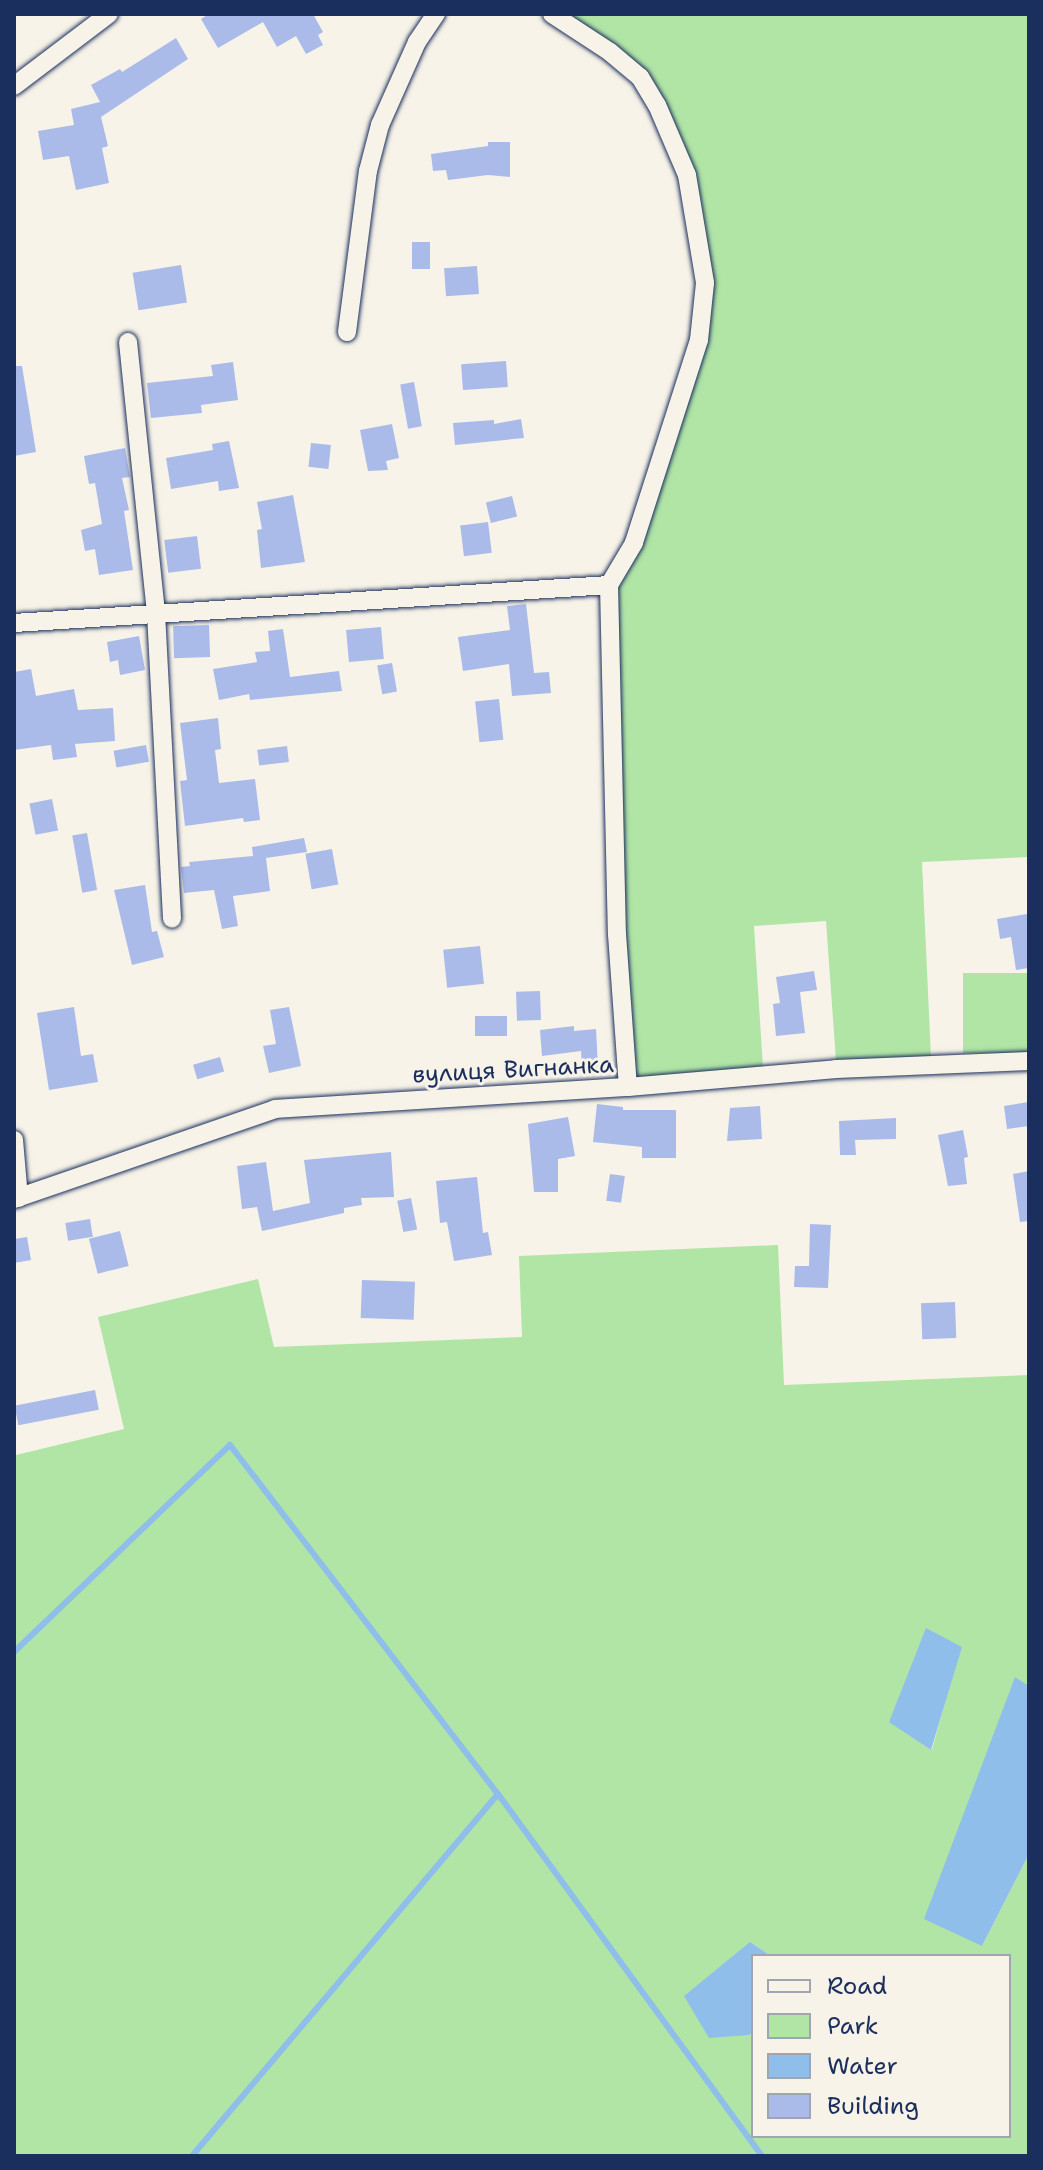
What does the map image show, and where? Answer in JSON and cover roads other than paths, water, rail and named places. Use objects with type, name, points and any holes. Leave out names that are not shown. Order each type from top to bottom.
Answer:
[{"type":"street","points":[[14,86],[109,14]]},
{"type":"street","points":[[347,332],[368,171],[380,125],[417,42],[436,14]]},
{"type":"street","points":[[552,14],[610,52],[640,77],[657,105],[687,175],[705,283],[695,355],[634,543],[609,585],[617,934],[628,1087]]},
{"type":"street","points":[[128,342],[156,613],[172,919]]},
{"type":"street","points":[[14,623],[609,585]]},
{"type":"street","name":"вулиця Вигнанка","points":[[16,1198],[275,1109],[628,1087],[836,1069],[1029,1061]]},
{"type":"street","points":[[14,1140],[16,1198]]},
{"type":"water","points":[[926,1628],[962,1647],[931,1750],[889,1722]]},
{"type":"water","points":[[1015,1677],[1029,1686],[1029,1854],[982,1946],[924,1919]]},
{"type":"water","points":[[750,1942],[768,1954],[751,1954],[749,2035],[709,2038],[684,1996]]},
{"type":"waterway","points":[[14,1652],[230,1445],[498,1794],[762,2156]]},
{"type":"waterway","points":[[192,2156],[498,1794]]}]
